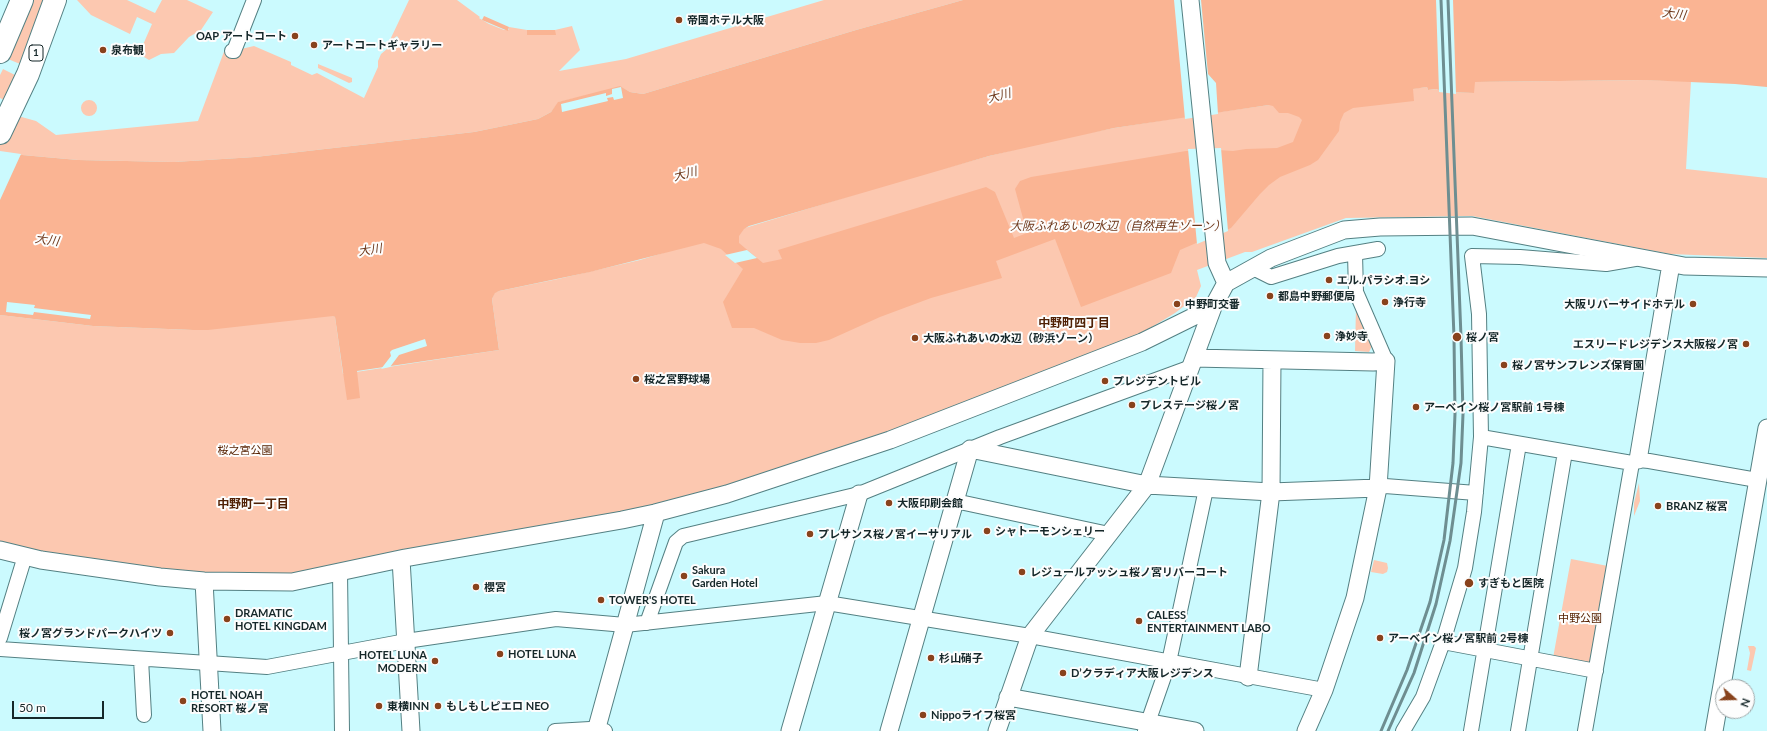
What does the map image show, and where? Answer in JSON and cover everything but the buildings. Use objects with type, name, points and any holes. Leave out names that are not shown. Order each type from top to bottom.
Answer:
[{"type":"highway","points":[[0,52],[22,0]]},
{"type":"highway","name":"1","points":[[0,133],[35,56],[54,0]]},
{"type":"street","points":[[232,51],[234,51],[254,0]]},
{"type":"street","points":[[1190,0],[1216,263],[1226,283]]},
{"type":"street","points":[[997,731],[1030,636],[1147,485],[1213,307],[1226,283],[1271,258],[1344,230],[1380,227],[1472,226],[1684,266],[1767,268]]},
{"type":"street","points":[[1253,268],[1271,277],[1338,256],[1378,249]]},
{"type":"street","points":[[1306,731],[1324,690],[1355,598],[1378,488],[1386,361],[1356,292],[1355,254]]},
{"type":"street","points":[[1403,731],[1423,697],[1443,642],[1465,568],[1476,493],[1481,438],[1479,314],[1472,256],[1520,257],[1606,264],[1638,258]]},
{"type":"street","points":[[1585,731],[1671,264]]},
{"type":"street","points":[[0,550],[41,560],[204,581],[292,582],[401,558],[656,513],[727,494],[920,429],[1142,342],[1213,307]]},
{"type":"street","points":[[647,622],[676,542],[683,536],[859,494],[970,449],[1193,363],[1272,360],[1386,361]]},
{"type":"street","points":[[1248,677],[1271,492],[1272,360]]},
{"type":"street","points":[[1714,731],[1761,471],[1767,428]]},
{"type":"street","points":[[1481,438],[1635,462],[1761,471]]},
{"type":"street","points":[[1471,731],[1519,444]]},
{"type":"street","points":[[970,449],[1147,485],[1271,492],[1378,488],[1385,486],[1476,493]]},
{"type":"street","points":[[889,731],[970,449]]},
{"type":"street","points":[[1518,731],[1565,452]]},
{"type":"street","points":[[1147,727],[1169,662],[1206,489]]},
{"type":"street","points":[[790,731],[859,494]]},
{"type":"street","points":[[955,501],[1110,534]]},
{"type":"street","points":[[555,731],[599,731],[625,625],[656,513]]},
{"type":"street","points":[[0,638],[25,556]]},
{"type":"street","points":[[401,558],[411,731]]},
{"type":"street","points":[[340,572],[342,731]]},
{"type":"street","points":[[204,581],[212,731]]},
{"type":"street","points":[[0,649],[267,667],[406,641],[556,620],[625,625],[827,603],[1030,636],[1324,690]]},
{"type":"street","points":[[1443,642],[1596,671]]},
{"type":"street","points":[[141,658],[144,715]]},
{"type":"street","points":[[1008,697],[1147,727],[1195,731]]},
{"type":"green space","points":[[32,0],[43,0],[20,64],[8,59]]},
{"type":"green space","points":[[77,0],[127,0],[155,13],[162,0],[187,0],[213,12],[201,30],[189,37],[174,53],[161,54],[149,60],[139,54],[152,24],[137,17],[130,34],[91,15]]},
{"type":"green space","points":[[409,0],[457,0],[489,24],[504,30],[509,30],[509,27],[527,30],[527,35],[555,35],[555,30],[572,26],[580,50],[559,71],[626,59],[824,0],[963,0],[856,30],[643,94],[630,92],[621,87],[559,102],[551,112],[538,119],[474,132],[255,157],[174,162],[78,160],[0,153],[0,111],[36,121],[56,135],[198,121],[225,49],[239,54],[241,49],[254,46],[291,62],[291,65],[312,75],[317,73],[364,98],[378,67],[378,61],[381,54],[399,39],[397,36],[389,42]]},
{"type":"green space","points":[[318,64],[352,78],[352,82],[349,83],[318,68]]},
{"type":"green space","points":[[3,69],[15,75],[4,100],[0,98],[0,75]]},
{"type":"green space","name":"桜之宮公園","points":[[1645,80],[1691,81],[1686,169],[1767,178],[1767,258],[1670,254],[1472,216],[1346,218],[1197,270],[1201,286],[1196,297],[1175,313],[1137,336],[851,447],[659,506],[294,575],[216,575],[45,553],[0,543],[0,315],[93,326],[193,330],[332,315],[335,317],[343,374],[499,350],[492,299],[495,292],[640,260],[899,181],[1058,139],[1114,128],[1269,105],[1427,87],[1428,90],[1436,89],[1445,92],[1474,93],[1474,82]]},
{"type":"green space","points":[[89,100],[96,105],[97,108],[92,115],[89,116],[82,111],[81,108],[86,101]]},
{"type":"green space","points":[[1356,307],[1372,346],[1369,352],[1355,351]]},
{"type":"green space","points":[[1639,483],[1640,501],[1634,516],[1634,503]]},
{"type":"green space","name":"中野公園","points":[[1571,559],[1608,566],[1591,664],[1553,658]]},
{"type":"green space","points":[[1374,560],[1387,563],[1387,572],[1383,574],[1371,572]]},
{"type":"green space","points":[[1748,646],[1754,646],[1756,648],[1751,671],[1747,670],[1750,653]]},
{"type":"water","points":[[963,0],[1767,0],[1767,87],[1645,80],[1475,82],[1474,93],[1445,92],[1436,89],[1428,90],[1427,87],[1413,89],[1414,101],[1353,108],[1344,113],[1340,122],[1339,131],[1318,160],[1310,165],[1280,177],[1269,185],[1231,228],[1180,250],[1171,273],[1081,307],[1055,239],[996,261],[1002,278],[931,298],[880,317],[829,340],[816,343],[800,343],[782,340],[754,328],[732,328],[723,302],[743,269],[721,249],[704,243],[590,272],[499,291],[495,293],[492,299],[499,350],[357,371],[360,398],[347,400],[335,317],[333,316],[208,330],[193,330],[93,326],[0,315],[0,153],[78,160],[174,162],[255,157],[474,132],[538,119],[551,112],[558,102],[620,86],[630,92],[643,94],[856,30]],"holes":[[[1269,105],[1273,106],[1279,113],[1288,113],[1299,117],[1302,120],[1293,142],[1277,148],[1233,151],[1186,151],[1031,177],[1020,181],[1015,189],[1027,233],[1014,238],[995,192],[986,187],[778,250],[782,259],[763,263],[739,243],[739,236],[744,229],[749,226],[989,156],[1114,128]]]},
{"type":"water","points":[[484,16],[509,27],[508,31],[482,20]]},
{"type":"water","points":[[527,30],[555,30],[556,35],[527,35]]},
{"type":"pier","points":[[1174,0],[1201,0],[1208,74],[1216,83],[1218,114],[1185,119]]},
{"type":"pier","points":[[1436,0],[1453,0],[1456,94],[1439,92]]},
{"type":"pier","points":[[621,87],[623,98],[614,100],[613,97],[607,98],[608,101],[562,112],[561,104],[606,93],[606,96],[612,94],[612,89]]},
{"type":"pier","points":[[1221,148],[1228,231],[1197,244],[1188,149]]},
{"type":"pier","points":[[0,151],[21,154],[0,200]]},
{"type":"pier","points":[[747,250],[757,258],[735,263],[725,255]]},
{"type":"pier","points":[[7,302],[35,305],[34,308],[91,315],[90,319],[34,312],[33,315],[6,312]]},
{"type":"pier","points":[[425,339],[427,346],[399,355],[390,367],[381,369],[391,356],[390,352],[392,350]]},
{"type":"railway","points":[[1381,731],[1407,670],[1430,602],[1444,540],[1453,463],[1455,414],[1454,337],[1441,0]]},
{"type":"railway","points":[[1388,731],[1414,673],[1436,604],[1450,541],[1461,463],[1463,414],[1461,337],[1448,0]]},
{"type":"place","name":"帝国ホテル大阪","points":[[679,20]]},
{"type":"place","name":"OAP アートコート","points":[[295,36]]},
{"type":"place","name":"アートコートギャラリー","points":[[314,45]]},
{"type":"place","name":"泉布観","points":[[103,50]]},
{"type":"place","name":"エル.パラシオ.ヨシ","points":[[1329,280]]},
{"type":"place","name":"都島中野郵便局","points":[[1270,296]]},
{"type":"place","name":"浄行寺","points":[[1385,302]]},
{"type":"place","name":"中野町交番","points":[[1177,304]]},
{"type":"place","name":"大阪リバーサイドホテル","points":[[1693,304]]},
{"type":"place","name":"浄妙寺","points":[[1327,336]]},
{"type":"place","name":"桜ノ宮","points":[[1457,337]]},
{"type":"place","name":"大阪ふれあいの水辺（砂浜ゾーン）","points":[[915,338]]},
{"type":"place","name":"エスリードレジデンス大阪桜ノ宮","points":[[1746,344]]},
{"type":"place","name":"桜ノ宮サンフレンズ保育園","points":[[1504,365]]},
{"type":"place","name":"桜之宮野球場","points":[[636,379]]},
{"type":"place","name":"プレジデントビル","points":[[1105,381]]},
{"type":"place","name":"プレステージ桜ノ宮","points":[[1132,405]]},
{"type":"place","name":"アーベイン桜ノ宮駅前 1号棟","points":[[1416,407]]},
{"type":"place","name":"大阪印刷会館","points":[[889,503]]},
{"type":"place","name":"BRANZ 桜宮","points":[[1658,506]]},
{"type":"place","name":"シャトーモンシェリー","points":[[987,531]]},
{"type":"place","name":"プレサンス桜ノ宮イーサリアル","points":[[810,534]]},
{"type":"place","name":"レジュールアッシュ桜ノ宮リバーコート","points":[[1022,572]]},
{"type":"place","name":"Sakura Garden Hotel","points":[[684,576]]},
{"type":"place","name":"すぎもと医院","points":[[1469,583]]},
{"type":"place","name":"櫻宮","points":[[476,587]]},
{"type":"place","name":"TOWER'S HOTEL","points":[[601,600]]},
{"type":"place","name":"DRAMATIC HOTEL KINGDAM","points":[[227,619]]},
{"type":"place","name":"CALESS ENTERTAINMENT LABO","points":[[1139,621]]},
{"type":"place","name":"桜ノ宮グランドパークハイツ","points":[[170,633]]},
{"type":"place","name":"アーベイン桜ノ宮駅前 2号棟","points":[[1380,638]]},
{"type":"place","name":"HOTEL LUNA","points":[[500,654]]},
{"type":"place","name":"杉山硝子","points":[[931,658]]},
{"type":"place","name":"HOTEL LUNA MODERN","points":[[435,661]]},
{"type":"place","name":"D’クラディア大阪レジデンス","points":[[1063,673]]},
{"type":"place","name":"HOTEL NOAH RESORT 桜ノ宮","points":[[183,701]]},
{"type":"place","name":"東横INN","points":[[379,706]]},
{"type":"place","name":"もしもしピエロ NEO","points":[[438,706]]},
{"type":"place","name":"Nippoライフ桜宮","points":[[923,715]]},
{"type":"district","name":"中野町四丁目","points":[[1074,323]]},
{"type":"district","name":"中野町一丁目","points":[[253,504]]},
{"type":"water label","name":"大川","points":[[1674,14]]},
{"type":"water label","name":"大川","points":[[999,96]]},
{"type":"water label","name":"大川","points":[[685,174]]},
{"type":"water label","name":"大阪ふれあいの水辺（自然再生ゾーン）","points":[[1118,226]]},
{"type":"water label","name":"大川","points":[[47,240]]},
{"type":"water label","name":"大川","points":[[370,250]]}]
